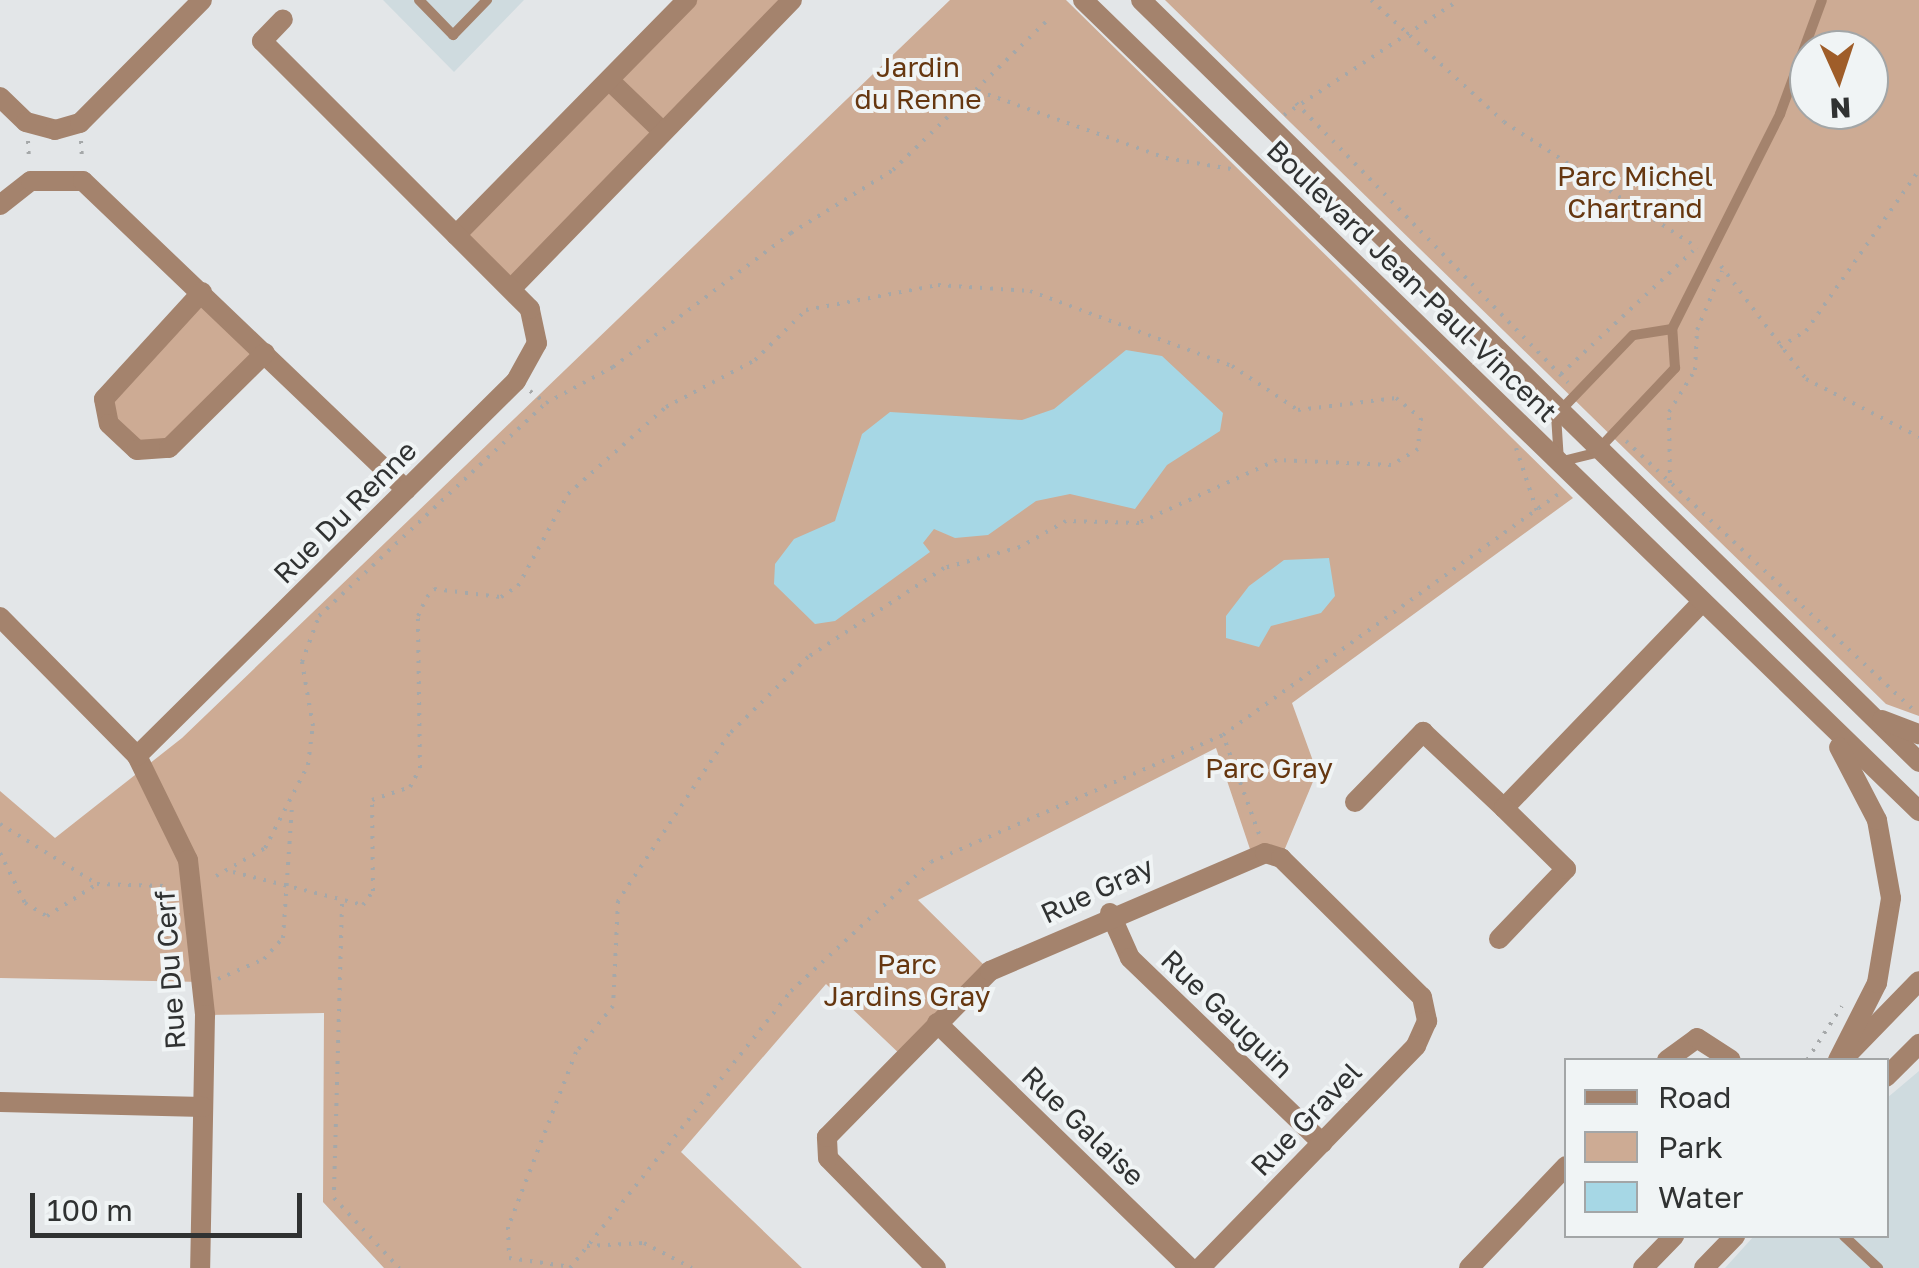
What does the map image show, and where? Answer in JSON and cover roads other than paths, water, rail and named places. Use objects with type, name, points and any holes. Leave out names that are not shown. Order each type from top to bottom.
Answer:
[{"type":"street","points":[[0,96],[26,122],[55,130],[80,123],[202,0]]},
{"type":"street","points":[[456,235],[687,0]]},
{"type":"street","points":[[511,288],[792,0]]},
{"type":"street","name":"Boulevard Jean-Paul-Vincent","points":[[1083,0],[1919,811]]},
{"type":"street","name":"Boulevard Jean-Paul-Vincent","points":[[1141,0],[1602,446],[1725,578],[1919,762]]},
{"type":"street","name":"Rue Du Renne","points":[[136,756],[406,490],[533,358],[530,309],[262,41],[283,20]]},
{"type":"street","points":[[609,80],[663,132]]},
{"type":"street","points":[[0,206],[31,181],[83,181],[406,490]]},
{"type":"street","points":[[202,292],[104,399],[109,424],[137,450],[168,448],[265,354]]},
{"type":"street","points":[[1504,808],[1725,578]]},
{"type":"street","name":"Rue Du Cerf","points":[[0,616],[136,756],[188,860],[203,982],[200,1268]]},
{"type":"street","points":[[1819,716],[1877,820],[1891,898],[1877,983],[1841,1058]]},
{"type":"street","points":[[1871,716],[1919,734]]},
{"type":"street","points":[[1355,802],[1424,732],[1504,808],[1566,869],[1499,939]]},
{"type":"street","name":"Rue Gray","points":[[936,1268],[828,1158],[827,1137],[990,971],[1110,913],[1266,853],[1282,858],[1422,997]]},
{"type":"street","name":"Rue Gauguin","points":[[1110,913],[1130,958],[1322,1143]]},
{"type":"street","points":[[1842,1058],[1919,982]]},
{"type":"street","name":"Rue Gravel","points":[[1200,1268],[1416,1046],[1427,1021],[1422,997]]},
{"type":"street","name":"Rue Galaise","points":[[937,1024],[1190,1268]]},
{"type":"street","points":[[1671,1058],[1697,1038],[1728,1058]]},
{"type":"street","points":[[1889,1075],[1919,1044]]},
{"type":"street","points":[[1889,1075],[1919,1058]]},
{"type":"street","points":[[0,1102],[203,1107]]},
{"type":"street","points":[[1469,1268],[1564,1168]]},
{"type":"street","points":[[1643,1268],[1672,1238]]},
{"type":"street","points":[[1704,1268],[1734,1238]]},
{"type":"lane","points":[[419,0],[453,35],[487,0]]},
{"type":"lane","points":[[1672,330],[1633,334],[1563,408],[1559,462],[1602,446],[1675,368],[1672,330],[1713,258],[1822,0]]},
{"type":"lane","points":[[1846,1238],[1878,1268]]},
{"type":"water","points":[[1126,350],[1162,356],[1223,413],[1220,431],[1167,465],[1135,509],[1070,494],[1036,501],[988,535],[955,538],[934,529],[923,543],[930,552],[835,621],[815,624],[774,584],[775,564],[794,539],[835,521],[862,434],[890,412],[1022,420],[1054,409]]},
{"type":"water","points":[[1329,558],[1335,596],[1321,613],[1271,626],[1259,647],[1226,638],[1226,616],[1249,586],[1284,560]]},
{"type":"park label","name":"Jardin du Renne","points":[[918,83]]},
{"type":"park label","name":"Parc Michel Chartrand","points":[[1635,192]]},
{"type":"park label","name":"Parc Gray","points":[[1269,768]]},
{"type":"park label","name":"Parc Jardins Gray","points":[[907,980]]}]
